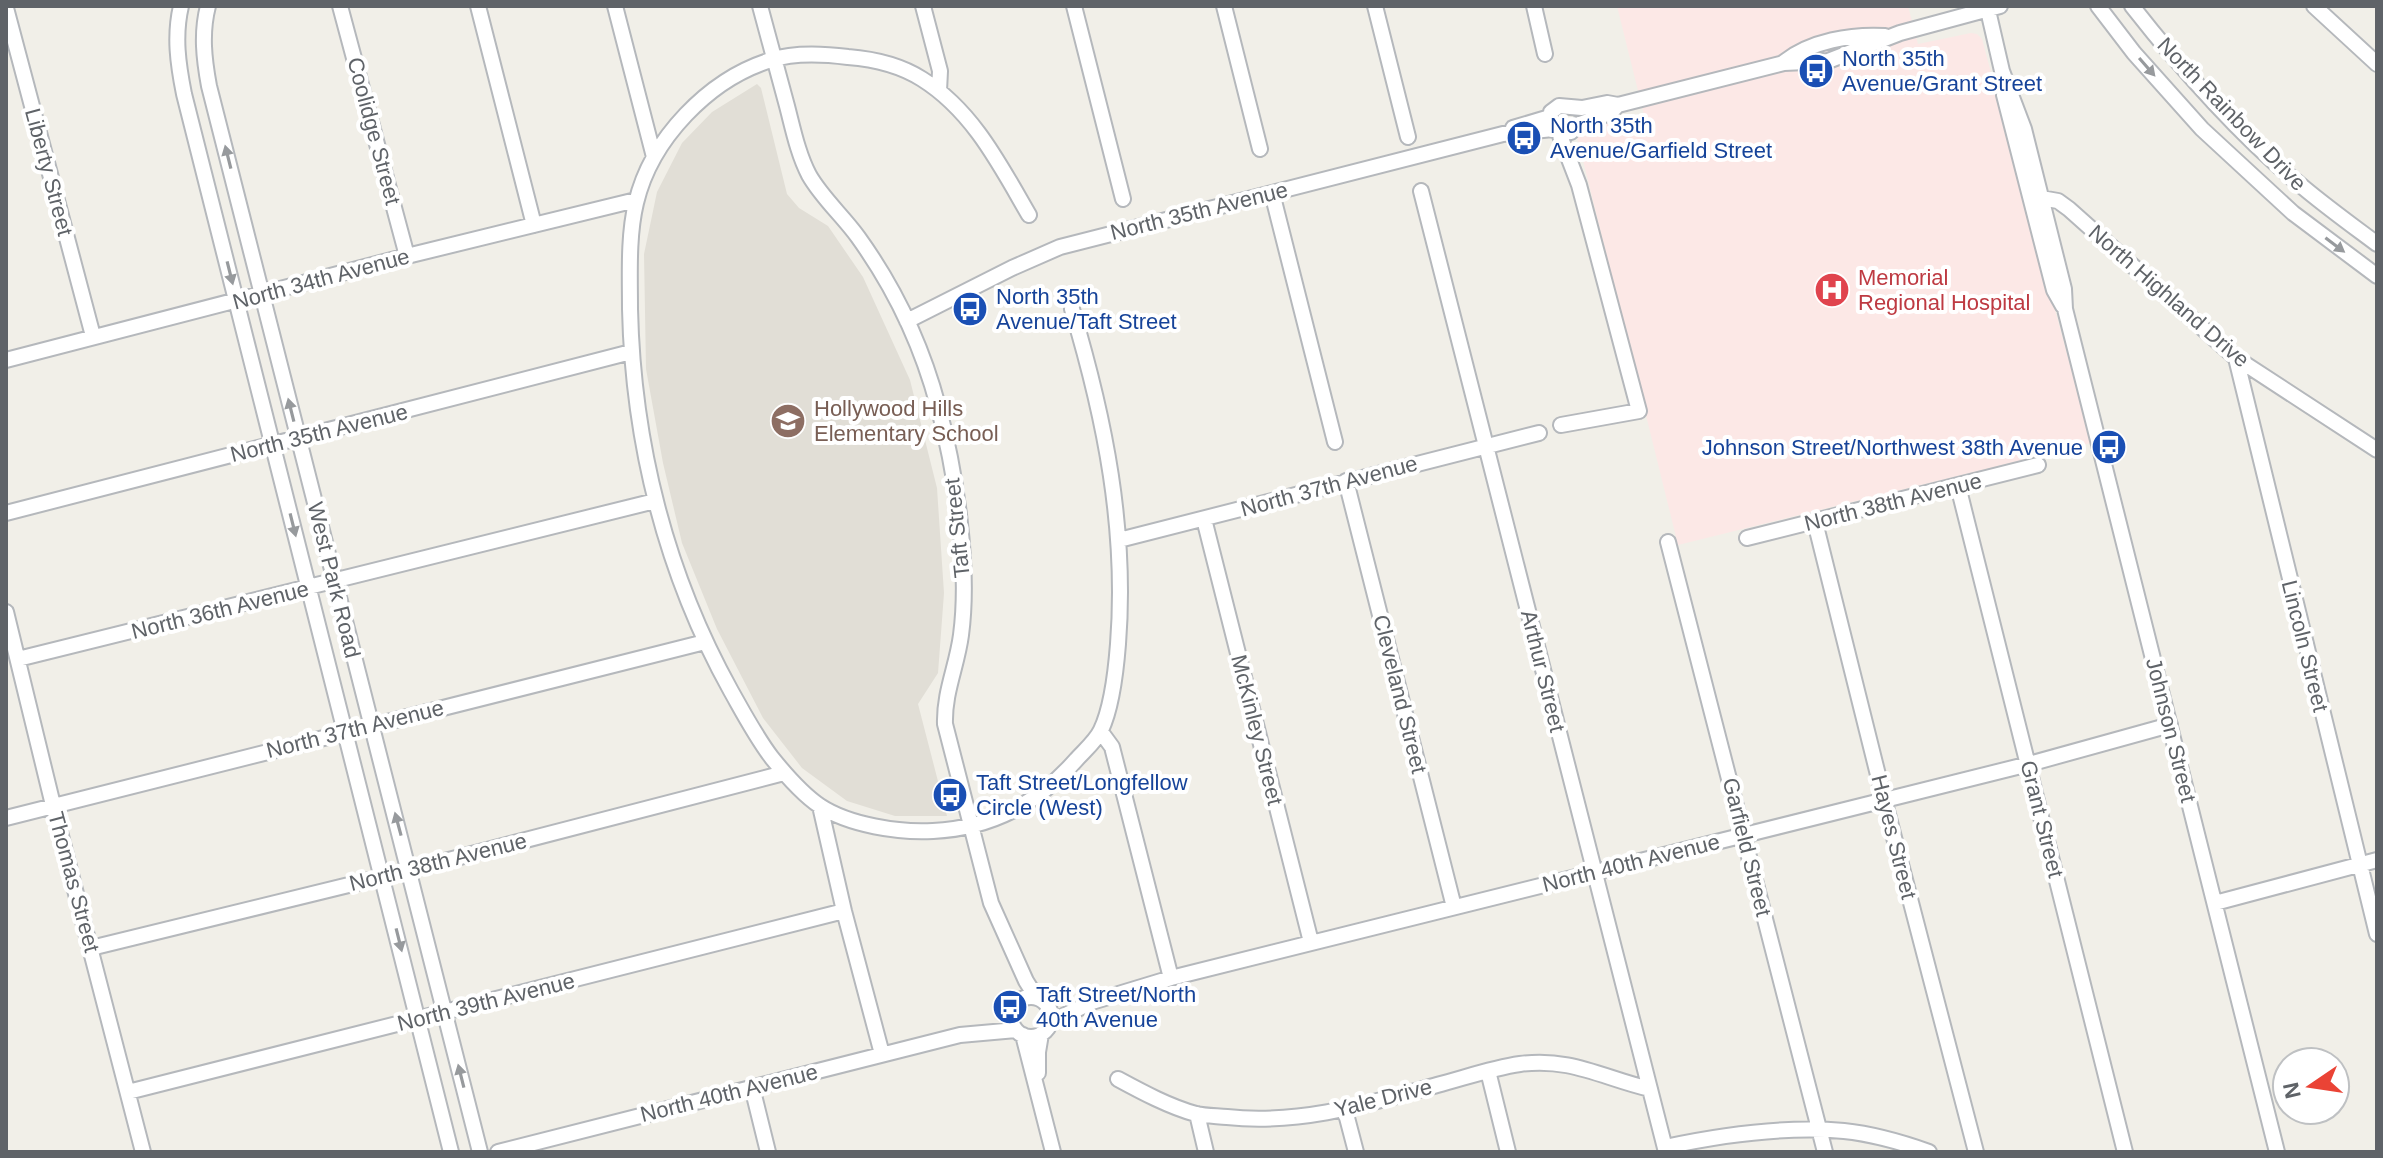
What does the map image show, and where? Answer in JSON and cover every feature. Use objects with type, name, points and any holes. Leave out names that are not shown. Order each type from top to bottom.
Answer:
[{"type":"street","name":"West Park Road","points":[[181,6],[177,60],[182,83],[451,1152]]},
{"type":"street","name":"West Park Road","points":[[208,6],[203,36],[207,73],[480,1152]]},
{"type":"street","name":"Coolidge Street","points":[[340,6],[407,256]]},
{"type":"street","points":[[478,6],[534,225]]},
{"type":"street","points":[[615,6],[654,157]]},
{"type":"street","name":"Taft Street","points":[[760,6],[794,135],[809,175],[873,258],[907,321],[937,402],[955,489],[964,586],[961,637],[944,706],[950,744],[991,903],[1026,981],[1041,1000]]},
{"type":"street","points":[[923,6],[940,71],[939,91]]},
{"type":"street","points":[[1074,6],[1123,199]]},
{"type":"street","points":[[1224,6],[1260,149]]},
{"type":"street","points":[[1375,6],[1408,137]]},
{"type":"street","points":[[1534,6],[1545,54]]},
{"type":"street","name":"North Rainbow Drive","points":[[2098,6],[2134,53],[2202,129],[2293,213],[2377,276]]},
{"type":"street","name":"North Rainbow Drive","points":[[2132,6],[2169,53],[2243,131],[2303,187],[2377,244]]},
{"type":"street","points":[[2314,6],[2377,64]]},
{"type":"street","name":"North 35th Avenue","points":[[1562,127],[1551,112],[1559,106],[1618,105],[1784,63],[1828,61],[1892,36],[1991,7]]},
{"type":"street","name":"Johnson Street","points":[[1991,7],[2004,101],[2054,290],[2065,309]]},
{"type":"street","name":"Liberty Street","points":[[6,8],[93,336]]},
{"type":"street","points":[[1029,215],[989,147],[968,119],[939,91],[918,76],[891,64],[822,54],[775,58],[743,72],[710,92],[687,112],[654,157],[636,200],[630,273],[631,352],[640,426],[655,501],[684,590],[705,642],[742,711],[784,773],[820,806],[856,821],[918,832],[971,827],[1027,804],[1057,781],[1101,732],[1116,667],[1120,613],[1119,540],[1106,436],[1089,363],[1072,309]]},
{"type":"street","name":"Johnson Street","points":[[2002,71],[2024,129],[2064,289],[2065,309],[2277,1152]]},
{"type":"street","name":"North 35th Avenue","points":[[907,321],[1060,247],[1503,134],[1562,127],[1610,113],[1618,105]]},
{"type":"street","points":[[1561,425],[1639,411],[1562,127],[1578,116],[1573,108]]},
{"type":"street","name":"Arthur Street","points":[[1421,191],[1666,1149]]},
{"type":"street","points":[[1272,193],[1335,442]]},
{"type":"street","name":"North Highland Drive","points":[[2041,198],[2058,201],[2069,209],[2236,358],[2377,450]]},
{"type":"street","name":"North 34th Avenue","points":[[6,360],[636,200]]},
{"type":"street","name":"North 35th Avenue","points":[[6,513],[631,352]]},
{"type":"street","name":"Lincoln Street","points":[[2236,358],[2377,934]]},
{"type":"street","name":"North 37th Avenue","points":[[1119,540],[1539,433]]},
{"type":"street","name":"North 38th Avenue","points":[[1747,538],[2038,465]]},
{"type":"street","name":"Cleveland Street","points":[[1346,481],[1454,907]]},
{"type":"street","name":"Grant Street","points":[[1958,486],[2125,1152]]},
{"type":"street","name":"North 36th Avenue","points":[[18,659],[655,501]]},
{"type":"street","name":"McKinley Street","points":[[1204,519],[1311,942]]},
{"type":"street","name":"Hayes Street","points":[[1815,522],[1976,1152]]},
{"type":"street","name":"Garfield Street","points":[[1668,542],[1825,1152]]},
{"type":"street","name":"Thomas Street","points":[[6,612],[143,1152]]},
{"type":"street","name":"North 37th Avenue","points":[[6,818],[705,642]]},
{"type":"street","name":"North 40th Avenue","points":[[1051,1022],[1092,1002],[1171,978],[2029,764],[2170,725]]},
{"type":"street","points":[[1101,732],[1112,747],[1171,978]]},
{"type":"street","name":"North 38th Avenue","points":[[91,948],[383,877],[784,773]]},
{"type":"street","points":[[820,806],[882,1054]]},
{"type":"street","points":[[828,840],[856,821]]},
{"type":"street","points":[[2215,903],[2377,860]]},
{"type":"street","name":"North 39th Avenue","points":[[128,1092],[844,911]]},
{"type":"street","name":"Taft Street","points":[[1006,940],[1017,984],[1014,1007]]},
{"type":"street","points":[[1037,1090],[1038,1052],[1041,1034],[1051,1022],[1050,1012],[1041,1000],[1026,997],[1014,1007],[1012,1022],[1019,1032],[1053,1152]]},
{"type":"street","name":"North 40th Avenue","points":[[1041,1000],[1092,1002]]},
{"type":"street","name":"North 40th Avenue","points":[[498,1152],[960,1035],[998,1020],[1014,1007]]},
{"type":"street","points":[[1019,1032],[1032,1037],[1041,1034]]},
{"type":"street","name":"North 40th Avenue","points":[[960,1035],[1019,1032]]},
{"type":"street","name":"Yale Drive","points":[[1118,1079],[1141,1092],[1197,1114],[1242,1119],[1286,1119],[1345,1110],[1520,1064],[1559,1062],[1650,1089]]},
{"type":"street","points":[[1488,1071],[1508,1152]]},
{"type":"street","points":[[752,1087],[768,1152]]},
{"type":"street","points":[[1345,1110],[1356,1152]]},
{"type":"street","points":[[1197,1114],[1206,1152]]},
{"type":"street","points":[[1666,1149],[1699,1140],[1779,1131],[1843,1131],[1883,1138],[1929,1152]]},
{"type":"shaded area","name":"Memorial Regional Hospital","points":[[1617,6],[1908,6],[1918,44],[1977,34],[1982,39],[2091,443],[1678,545],[1577,136],[1589,128],[1644,115]]},
{"type":"shaded area","name":"Hollywood Hills Elementary School","points":[[757,84],[761,88],[787,194],[799,208],[828,226],[863,277],[910,380],[937,488],[944,593],[938,673],[918,704],[947,816],[895,816],[847,801],[802,768],[763,718],[717,629],[682,543],[646,369],[644,254],[657,192],[682,143],[712,112]]},
{"type":"place","name":"North 35th Avenue/Grant Street","points":[[1816,71]]},
{"type":"place","name":"North 35th Avenue/Garfield Street","points":[[1524,138]]},
{"type":"place","name":"Memorial Regional Hospital","points":[[1832,290]]},
{"type":"place","name":"North 35th Avenue/Taft Street","points":[[970,309]]},
{"type":"place","name":"Hollywood Hills Elementary School","points":[[788,421]]},
{"type":"place","name":"Johnson Street/Northwest 38th Avenue","points":[[2109,447]]},
{"type":"place","name":"Taft Street/Longfellow Circle (West)","points":[[950,795]]},
{"type":"place","name":"Taft Street/North 40th Avenue","points":[[1010,1007]]}]
